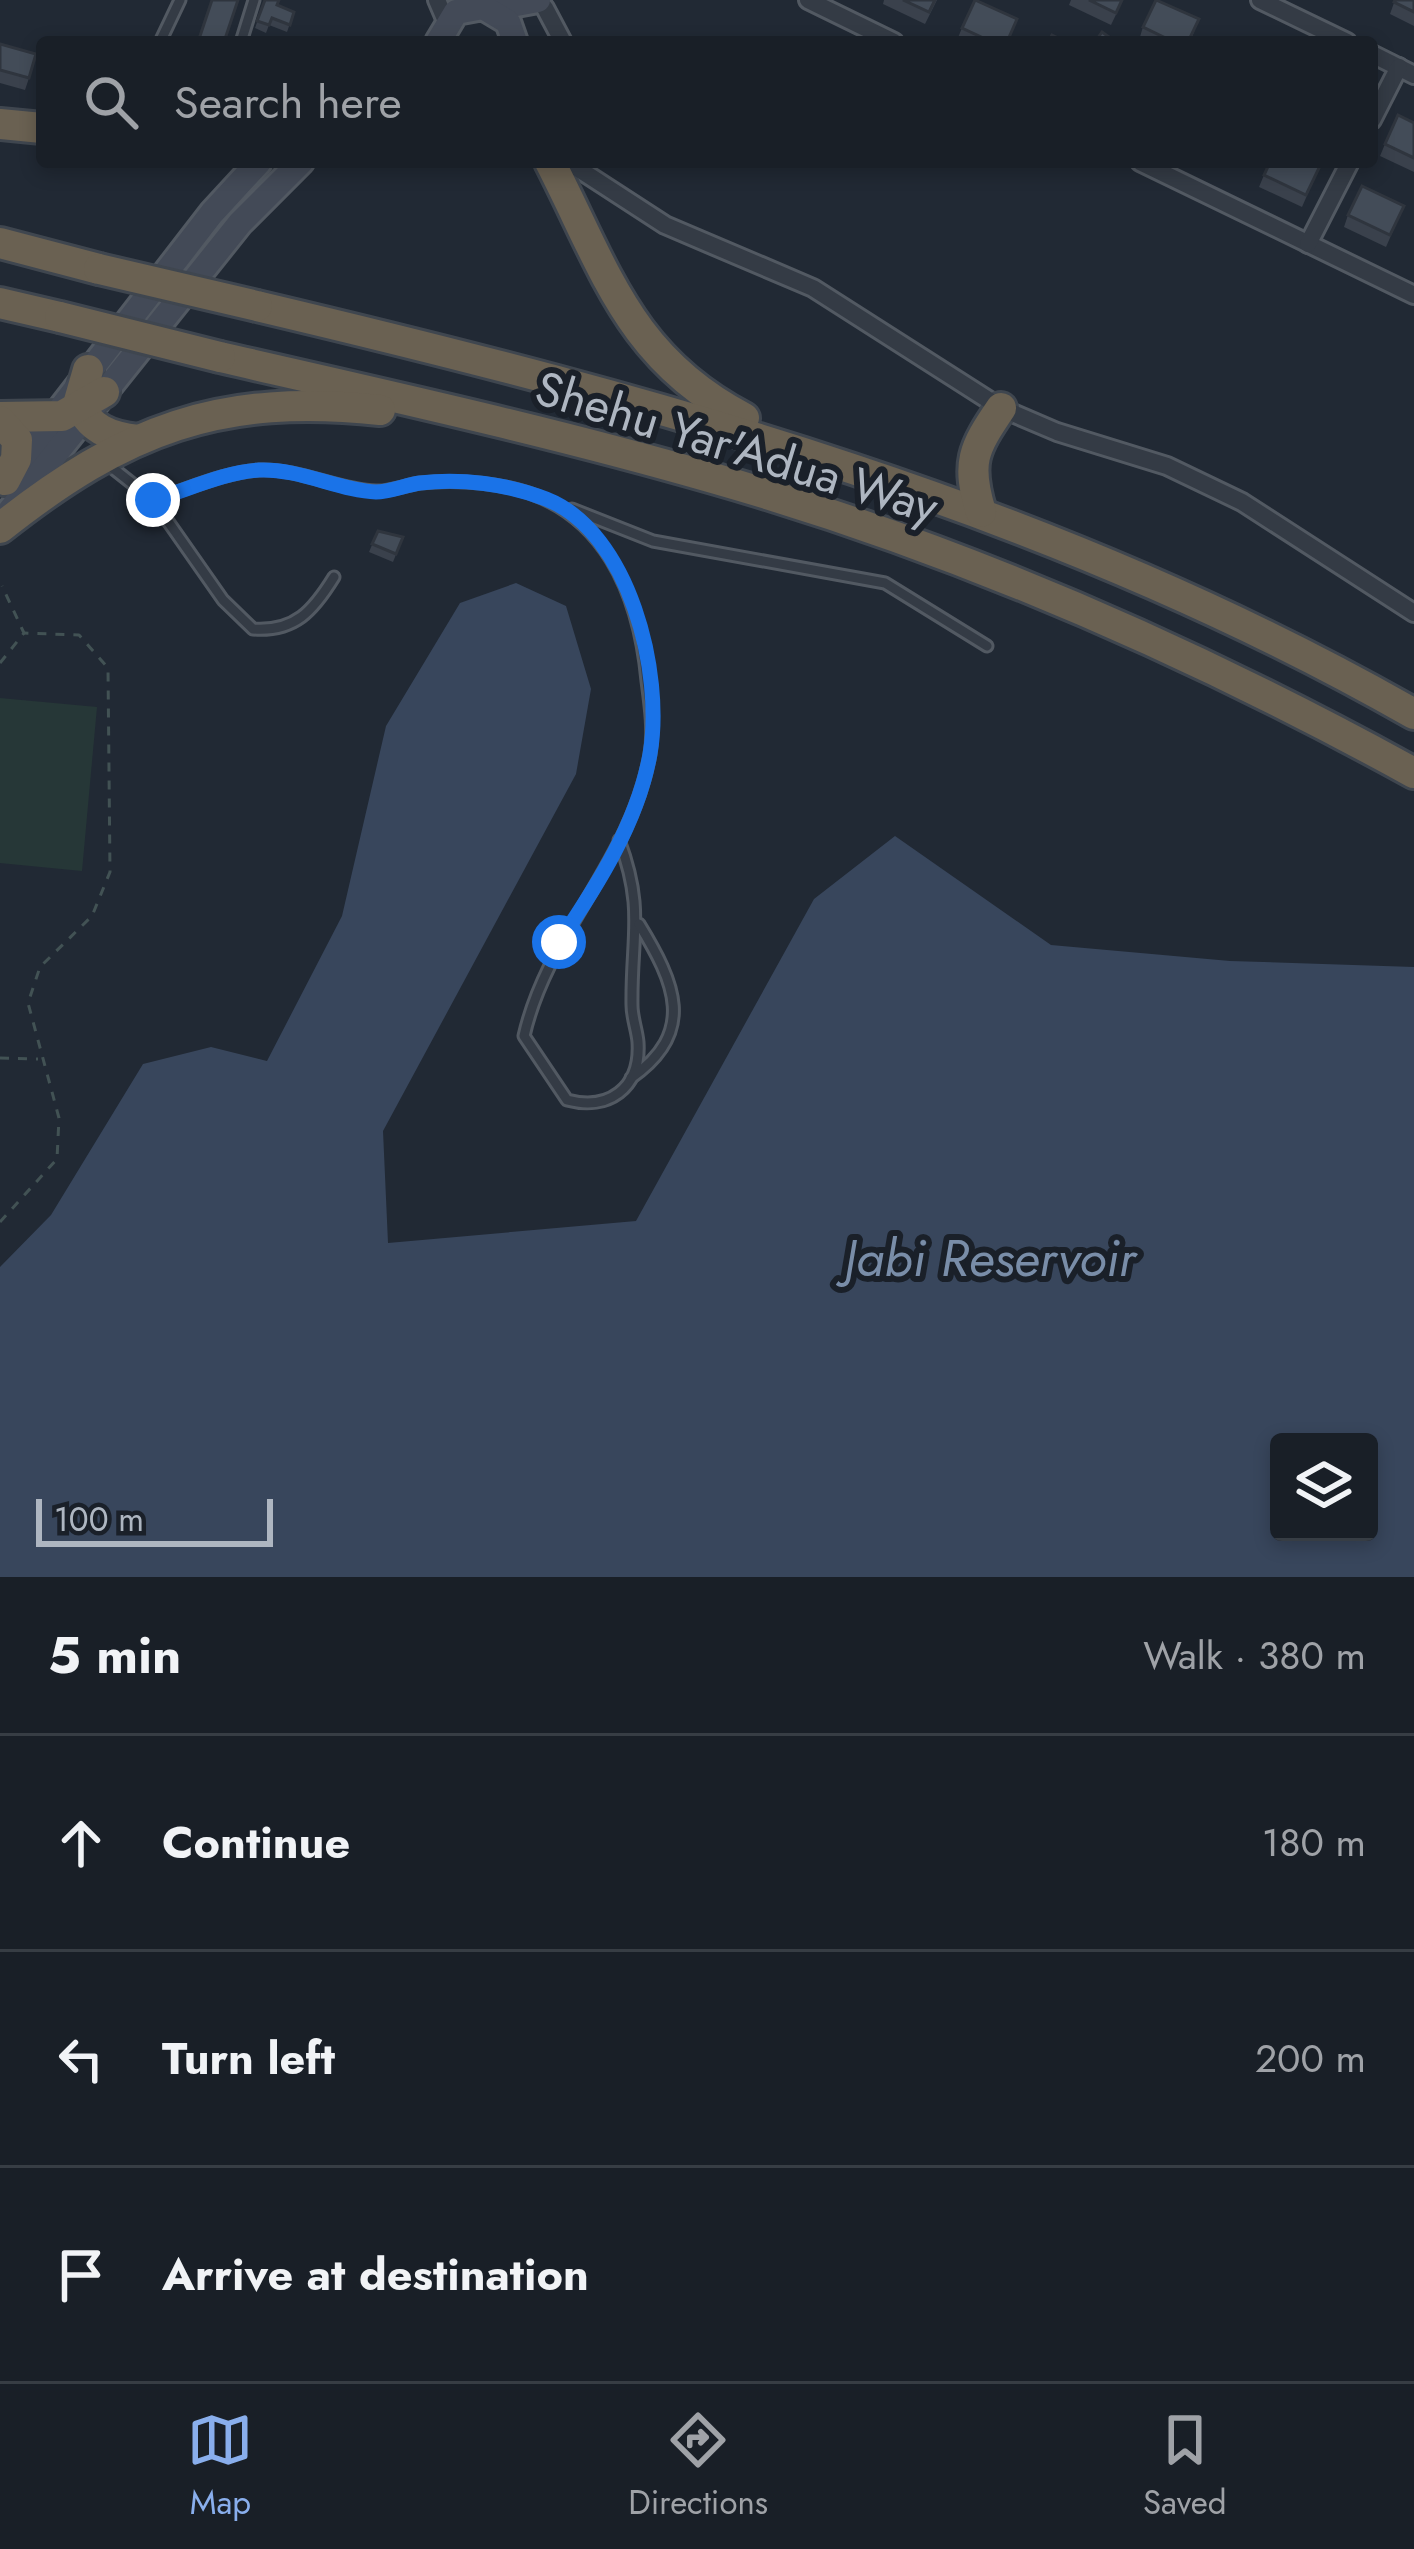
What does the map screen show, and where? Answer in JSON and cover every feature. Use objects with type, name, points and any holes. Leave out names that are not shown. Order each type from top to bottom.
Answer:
[{"type":"highway","points":[[0,124],[36,127]]},
{"type":"highway","points":[[571,168],[627,314],[668,369],[716,403],[853,468]]},
{"type":"highway","name":"Shehu Yar'Adua Way","points":[[0,244],[593,387],[853,468],[981,512],[1201,603],[1414,714]]},
{"type":"highway","name":"Shehu Yar'Adua Way","points":[[0,303],[716,478],[936,554],[1143,639],[1414,773]]},
{"type":"highway","points":[[3,483],[16,459],[16,440],[0,419],[82,401],[109,434],[138,440]]},
{"type":"highway","points":[[0,526],[102,458],[220,411],[273,405],[493,420]]},
{"type":"highway","points":[[981,512],[973,486],[974,448],[1001,408]]},
{"type":"street","points":[[808,0],[843,8],[885,36]]},
{"type":"street","points":[[1260,0],[1335,36]]},
{"type":"street","points":[[439,28],[456,12],[483,5],[545,3]]},
{"type":"street","points":[[522,36],[545,3]]},
{"type":"street","points":[[545,3],[560,36]]},
{"type":"street","points":[[483,5],[508,22],[515,36]]},
{"type":"street","points":[[1378,57],[1407,71],[1378,112]]},
{"type":"street","points":[[0,526],[82,401],[255,168]]},
{"type":"street","points":[[3,483],[295,168]]},
{"type":"street","points":[[575,168],[665,225],[813,288],[1001,408],[1200,481],[1288,529],[1412,609]]},
{"type":"street","points":[[1152,168],[1414,296]]},
{"type":"street","points":[[1308,244],[1347,168]]},
{"type":"lane","points":[[163,36],[180,0]]},
{"type":"lane","points":[[244,36],[254,0]]},
{"type":"lane","points":[[102,458],[109,469],[153,500],[223,600],[253,629],[286,628],[308,616],[334,578]]},
{"type":"lane","points":[[153,500],[257,470],[376,492],[426,482],[466,483],[551,500],[653,541],[885,584],[986,646]]},
{"type":"lane","points":[[551,500],[603,545],[632,593],[644,643],[651,752],[619,840],[559,942],[532,1002],[524,1036],[567,1100],[593,1107],[617,1096],[666,1049],[675,1021],[665,973],[639,924]]},
{"type":"lane","points":[[619,840],[634,879],[639,924],[632,1007],[638,1048],[632,1078]]},
{"type":"path","points":[[2,586],[24,633]]},
{"type":"path","points":[[0,663],[24,633]]},
{"type":"path","points":[[0,1222],[57,1159],[59,1118],[28,1003],[40,967],[92,916],[110,872],[108,668],[79,635],[24,633]]},
{"type":"path","points":[[0,1058],[40,1059]]},
{"type":"shaded area","points":[[0,698],[97,707],[82,871],[0,863]]},
{"type":"water","name":"Jabi Reservoir","points":[[516,583],[566,606],[591,689],[576,774],[383,1131],[388,1243],[636,1221],[814,899],[895,836],[1051,945],[1230,961],[1414,967],[1414,1577],[0,1577],[0,1267],[51,1215],[143,1064],[211,1047],[267,1061],[342,916],[386,726],[460,603]]},
{"type":"building","points":[[212,0],[238,0],[226,36],[200,36]]},
{"type":"building","points":[[265,0],[279,0],[277,5],[294,12],[290,25],[272,18],[269,25],[257,21]]},
{"type":"building","points":[[903,0],[935,0],[929,12]]},
{"type":"building","points":[[975,0],[1017,19],[1010,36],[979,36],[962,28]]},
{"type":"building","points":[[1089,0],[1122,0],[1116,13]]},
{"type":"building","points":[[1156,0],[1199,19],[1191,36],[1162,36],[1143,27]]},
{"type":"building","points":[[1414,0],[1414,12],[1394,2]]},
{"type":"building","points":[[0,44],[36,54],[29,78],[0,70]]},
{"type":"building","points":[[1398,115],[1414,123],[1414,158],[1385,144]]},
{"type":"building","points":[[1267,168],[1319,168],[1306,195],[1264,175]]},
{"type":"building","points":[[1362,186],[1404,206],[1390,235],[1348,215]]},
{"type":"building","points":[[378,531],[403,537],[396,554],[372,544]]},
{"type":"route","points":[[153,500],[257,470],[344,482],[376,492],[426,482],[466,483],[511,488],[551,500],[580,520],[603,545],[632,593],[644,643],[651,752],[633,812],[590,897],[559,942]]}]
